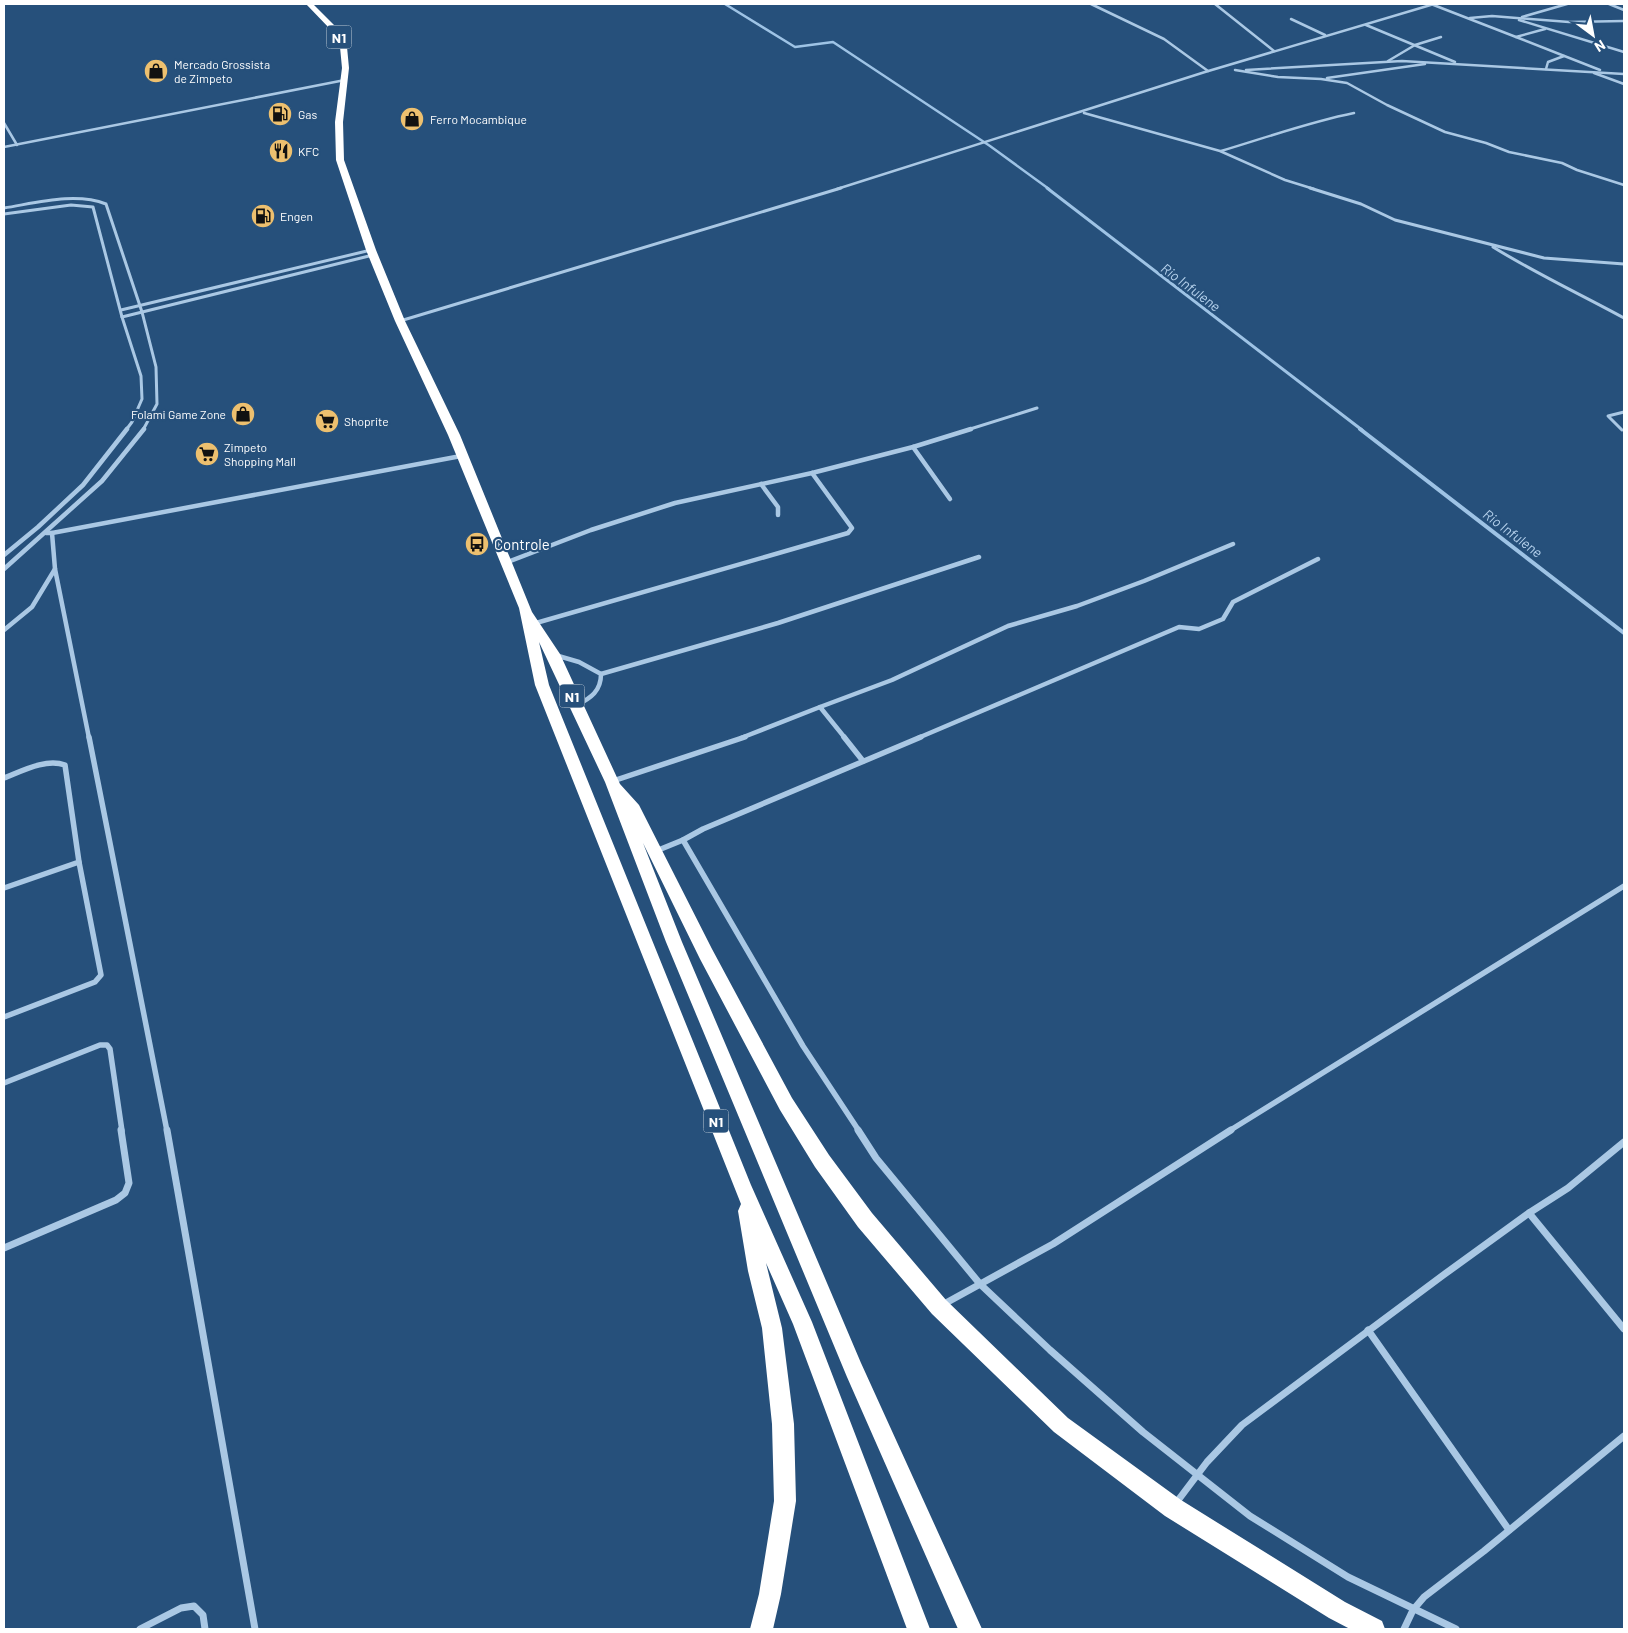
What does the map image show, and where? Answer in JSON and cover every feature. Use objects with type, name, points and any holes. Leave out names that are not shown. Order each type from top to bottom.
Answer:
[{"type":"highway","name":"N1","points":[[309,4],[341,39],[345,55],[345,80],[339,131],[341,156],[372,252],[400,321],[454,435],[524,608],[542,685],[743,1188],[802,1322],[918,1629]]},
{"type":"highway","name":"N1","points":[[524,608],[536,623],[553,654],[613,784],[674,942],[854,1370],[970,1629]]},
{"type":"highway","points":[[613,784],[634,809],[706,954],[786,1104],[822,1161],[865,1220],[939,1307],[1061,1425],[1173,1508],[1337,1610],[1374,1629]]},
{"type":"highway","points":[[743,1188],[753,1247],[772,1328],[783,1424],[784,1501],[770,1594],[761,1629]]},
{"type":"street","points":[[1092,4],[1164,39],[1208,71]]},
{"type":"street","points":[[1215,4],[1274,51]]},
{"type":"street","points":[[400,321],[749,217],[1083,113],[1208,71],[1432,4],[1603,72]]},
{"type":"street","points":[[1520,18],[1568,4]]},
{"type":"street","points":[[1609,4],[1624,10]]},
{"type":"street","points":[[1470,18],[1492,16],[1569,22],[1624,21]]},
{"type":"street","points":[[1511,18],[1624,52]]},
{"type":"street","points":[[1291,19],[1326,35]]},
{"type":"street","points":[[1365,24],[1458,64]]},
{"type":"street","points":[[1516,38],[1545,29]]},
{"type":"street","points":[[1387,61],[1415,45],[1441,37]]},
{"type":"street","points":[[1546,69],[1548,62],[1565,56]]},
{"type":"street","points":[[1235,70],[1387,61],[1435,62],[1624,74]]},
{"type":"street","points":[[1321,79],[1435,62]]},
{"type":"street","points":[[1222,68],[1278,77],[1321,79],[1347,83],[1387,105],[1445,132],[1486,143],[1509,152],[1562,163],[1577,170],[1624,185]]},
{"type":"street","points":[[1589,71],[1624,84]]},
{"type":"street","points":[[1345,76],[1347,83]]},
{"type":"street","points":[[4,148],[345,80]]},
{"type":"street","points":[[1083,113],[1220,151],[1285,180],[1361,204],[1386,218],[1544,258],[1624,264]]},
{"type":"street","points":[[1220,151],[1304,127],[1319,120],[1354,113]]},
{"type":"street","points":[[4,123],[17,145]]},
{"type":"street","points":[[4,208],[85,198],[101,200],[106,204],[142,312],[156,366],[158,389],[157,404],[146,427],[102,481],[49,533],[4,569]]},
{"type":"street","points":[[4,214],[71,205],[93,207],[122,317],[141,376],[142,400],[138,410],[83,485],[38,527],[4,555]]},
{"type":"street","points":[[1491,246],[1532,271],[1565,286],[1624,318]]},
{"type":"street","points":[[121,310],[372,252]]},
{"type":"street","points":[[122,317],[372,252]]},
{"type":"street","points":[[506,563],[591,530],[675,503],[812,473],[913,447],[1037,408]]},
{"type":"street","points":[[1622,430],[1608,416],[1624,412]]},
{"type":"street","points":[[913,447],[950,499]]},
{"type":"street","points":[[49,533],[461,456]]},
{"type":"street","points":[[536,623],[848,533],[852,528],[812,473]]},
{"type":"street","points":[[761,484],[778,507],[778,515]]},
{"type":"street","points":[[49,533],[163,1107],[255,1629]]},
{"type":"street","points":[[613,784],[726,744],[892,680],[1008,626],[1086,603],[1233,544]]},
{"type":"street","points":[[553,654],[580,662],[601,674],[778,623],[979,557]]},
{"type":"street","points":[[655,851],[1179,627],[1199,629],[1223,619],[1233,602],[1318,559]]},
{"type":"street","points":[[4,630],[32,607],[55,569]]},
{"type":"street","points":[[576,706],[588,700],[598,691],[601,684],[601,674]]},
{"type":"street","points":[[820,707],[863,761]]},
{"type":"street","points":[[4,778],[51,762],[60,761],[65,764],[79,862],[101,975],[95,982],[4,1017]]},
{"type":"street","points":[[683,840],[802,1046],[876,1158],[980,1284],[1050,1350],[1122,1413],[1196,1474],[1258,1521],[1348,1577],[1413,1610],[1456,1629]]},
{"type":"street","points":[[4,888],[79,862]]},
{"type":"street","points":[[939,1307],[1053,1244],[1328,1069],[1624,886]]},
{"type":"street","points":[[4,1083],[100,1045],[107,1045],[110,1049],[129,1183],[125,1192],[116,1200],[4,1248]]},
{"type":"street","points":[[1173,1508],[1216,1448],[1242,1425],[1368,1330],[1529,1213],[1568,1188],[1624,1142]]},
{"type":"street","points":[[1529,1213],[1624,1329]]},
{"type":"street","points":[[1368,1330],[1510,1530]]},
{"type":"street","points":[[1404,1629],[1413,1610],[1424,1597],[1510,1530],[1624,1436]]},
{"type":"street","points":[[140,1629],[181,1608],[194,1606],[203,1615],[205,1629]]},
{"type":"waterway","name":"Rio Infulene","points":[[725,4],[795,47],[833,42],[990,146],[1049,189]]},
{"type":"waterway","name":"Rio Infulene","points":[[1047,188],[1362,430]]},
{"type":"waterway","name":"Rio Infulene","points":[[1360,429],[1624,633]]},
{"type":"place","name":"Mercado Grossista de Zimpeto","points":[[156,71]]},
{"type":"place","name":"Gas","points":[[280,114]]},
{"type":"place","name":"Ferro Mocambique","points":[[412,119]]},
{"type":"place","name":"KFC","points":[[281,151]]},
{"type":"place","name":"Engen","points":[[263,216]]},
{"type":"place","name":"Folami Game Zone","points":[[243,414]]},
{"type":"place","name":"Shoprite","points":[[327,421]]},
{"type":"place","name":"Zimpeto Shopping Mall","points":[[207,454]]},
{"type":"place","name":"Controle","points":[[477,544]]}]
